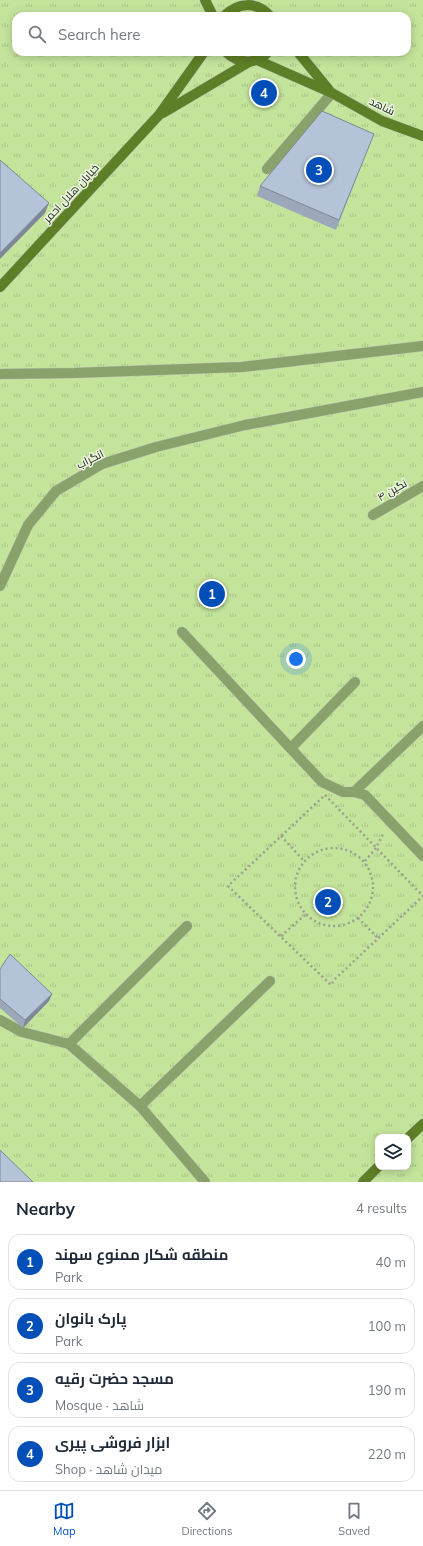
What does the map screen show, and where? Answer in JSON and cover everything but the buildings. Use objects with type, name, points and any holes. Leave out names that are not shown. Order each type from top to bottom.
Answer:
[{"type":"street","points":[[205,0],[211,12]]},
{"type":"street","points":[[229,12],[238,6],[252,3],[266,12]]},
{"type":"street","points":[[159,115],[201,56]]},
{"type":"street","name":"شاهد","points":[[230,56],[240,61],[253,61],[332,93],[382,121],[423,136]]},
{"type":"street","points":[[159,115],[261,56]]},
{"type":"street","points":[[267,169],[332,93],[301,56]]},
{"type":"street","name":"خیابان هلال احمر","points":[[0,287],[159,115]]},
{"type":"street","points":[[0,374],[242,367],[423,346]]},
{"type":"street","name":"انگراب","points":[[0,586],[28,525],[56,491],[102,464],[156,447],[245,425],[423,392]]},
{"type":"street","name":"نگین ۴","points":[[373,515],[423,486]]},
{"type":"street","points":[[182,632],[322,782],[343,792],[354,792],[365,795],[423,856]]},
{"type":"street","points":[[291,748],[355,682]]},
{"type":"street","points":[[354,792],[423,726]]},
{"type":"street","points":[[69,1044],[187,926]]},
{"type":"street","points":[[140,1106],[270,981]]},
{"type":"street","points":[[0,1020],[22,1032],[69,1044],[140,1106],[205,1182]]},
{"type":"street","points":[[411,1135],[423,1124]]},
{"type":"street","points":[[363,1182],[375,1170]]},
{"type":"path","points":[[325,794],[423,896],[335,979],[331,985],[228,886],[281,836],[325,794]]},
{"type":"path","points":[[365,861],[376,848],[390,821]]},
{"type":"path","points":[[281,836],[304,861]]},
{"type":"path","points":[[323,849],[346,849],[365,861],[374,882],[370,904],[355,922],[333,928],[312,921],[297,904],[294,881],[304,861],[323,849]]},
{"type":"path","points":[[281,936],[306,914]]},
{"type":"path","points":[[358,918],[378,938]]},
{"type":"green space","points":[[0,0],[423,0],[423,1182],[0,1182]]},
{"type":"place","name":"ابزار فروشی پیری","points":[[264,93]]},
{"type":"place","name":"مسجد حضرت رقیه","points":[[319,170]]},
{"type":"place","name":"منطقه شکار ممنوع سهند","points":[[212,594]]},
{"type":"place","name":"پارک بانوان","points":[[328,902]]}]
